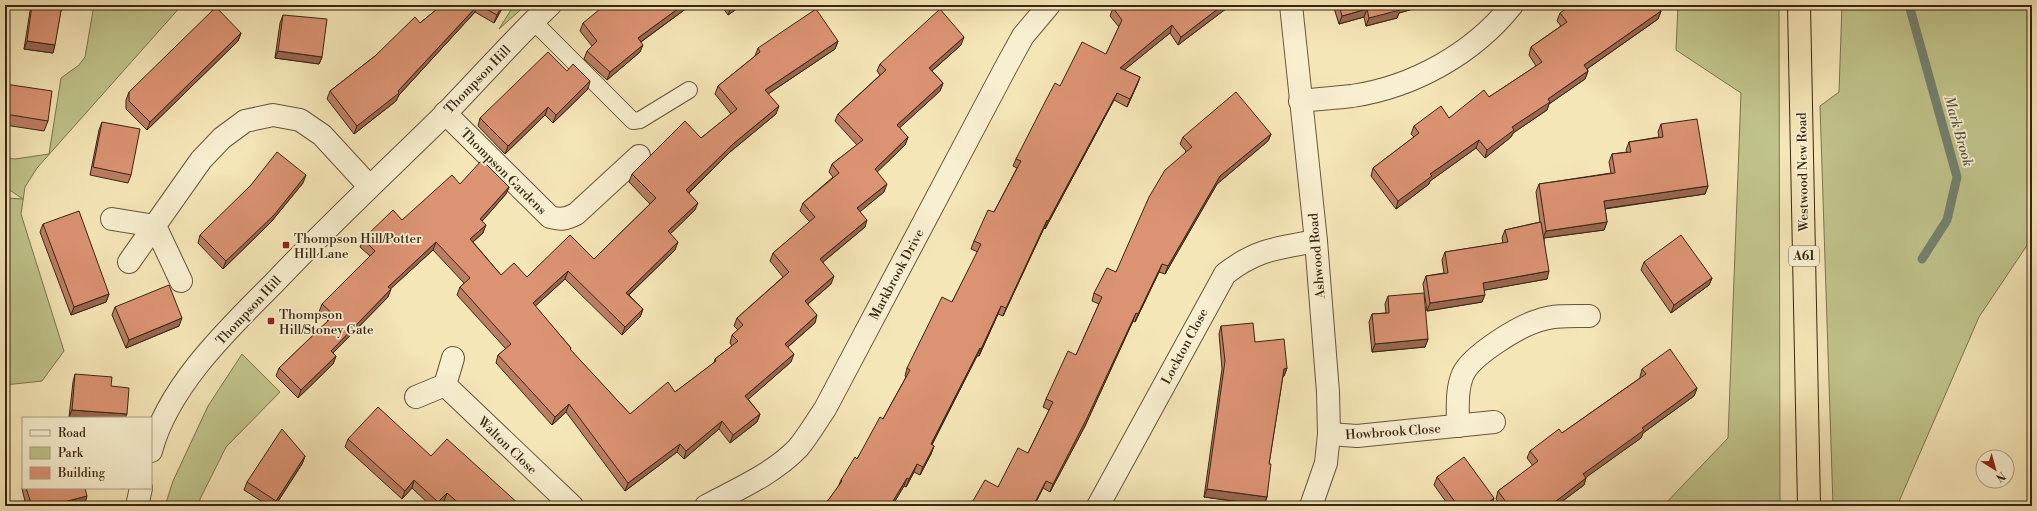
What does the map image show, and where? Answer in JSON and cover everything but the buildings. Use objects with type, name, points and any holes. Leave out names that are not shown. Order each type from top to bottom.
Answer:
[{"type":"highway","name":"Westwood New Road","points":[[1799,5],[1809,506]]},
{"type":"street","name":"Thompson Hill","points":[[152,449],[170,408],[195,369],[226,331],[369,186],[445,113],[550,5]]},
{"type":"street","name":"Markbrook Drive","points":[[706,506],[762,476],[798,448],[825,410],[1007,65],[1023,36],[1048,5]]},
{"type":"street","name":"Ashwood Road","points":[[1290,5],[1316,241],[1328,392],[1329,434],[1326,463],[1311,506]]},
{"type":"street","points":[[1300,101],[1353,96],[1402,83],[1441,66],[1474,42],[1512,5]]},
{"type":"street","name":"Thompson Gardens","points":[[445,113],[550,218],[559,220],[576,214],[639,156]]},
{"type":"street","points":[[129,262],[201,160],[222,138],[245,121],[273,115],[300,120],[322,136],[369,186]]},
{"type":"street","points":[[112,220],[155,226]]},
{"type":"street","points":[[155,226],[181,281]]},
{"type":"street","name":"Lockton Close","points":[[1098,506],[1225,274],[1242,261],[1263,251],[1316,241]]},
{"type":"street","name":"Howbrook Close","points":[[1458,426],[1459,391],[1463,374],[1476,359],[1502,338],[1539,320],[1562,316],[1588,316]]},
{"type":"street","points":[[416,396],[445,385],[453,358]]},
{"type":"street","name":"Walton Close","points":[[445,385],[572,506]]},
{"type":"street","name":"Howbrook Close","points":[[1329,434],[1357,436],[1494,422]]},
{"type":"street","points":[[137,506],[141,489]]},
{"type":"lane","points":[[533,21],[633,121],[640,120],[689,90]]},
{"type":"green space","points":[[94,5],[182,5],[37,168],[25,187],[21,214],[64,351],[42,381],[5,385],[5,198],[23,199],[5,187],[5,158],[15,159],[49,154],[61,78],[79,65],[85,57]]},
{"type":"green space","points":[[514,5],[526,5],[499,29]]},
{"type":"green space","points":[[1678,5],[1779,5],[1780,506],[1663,506],[1728,438],[1741,93],[1676,50]]},
{"type":"green space","points":[[1842,5],[2032,5],[2032,238],[1979,317],[1897,506],[1833,506],[1820,106],[1839,92]]},
{"type":"green space","points":[[242,354],[280,392],[226,447],[200,499],[200,506],[165,506],[173,481],[208,406]]},
{"type":"waterway","name":"Mark Brook","points":[[1909,5],[1957,177],[1947,220],[1922,259]]},
{"type":"place","name":"Thompson Hill/Potter Hill Lane","points":[[286,245]]},
{"type":"place","name":"Thompson Hill/Stoney Gate","points":[[271,321]]}]
